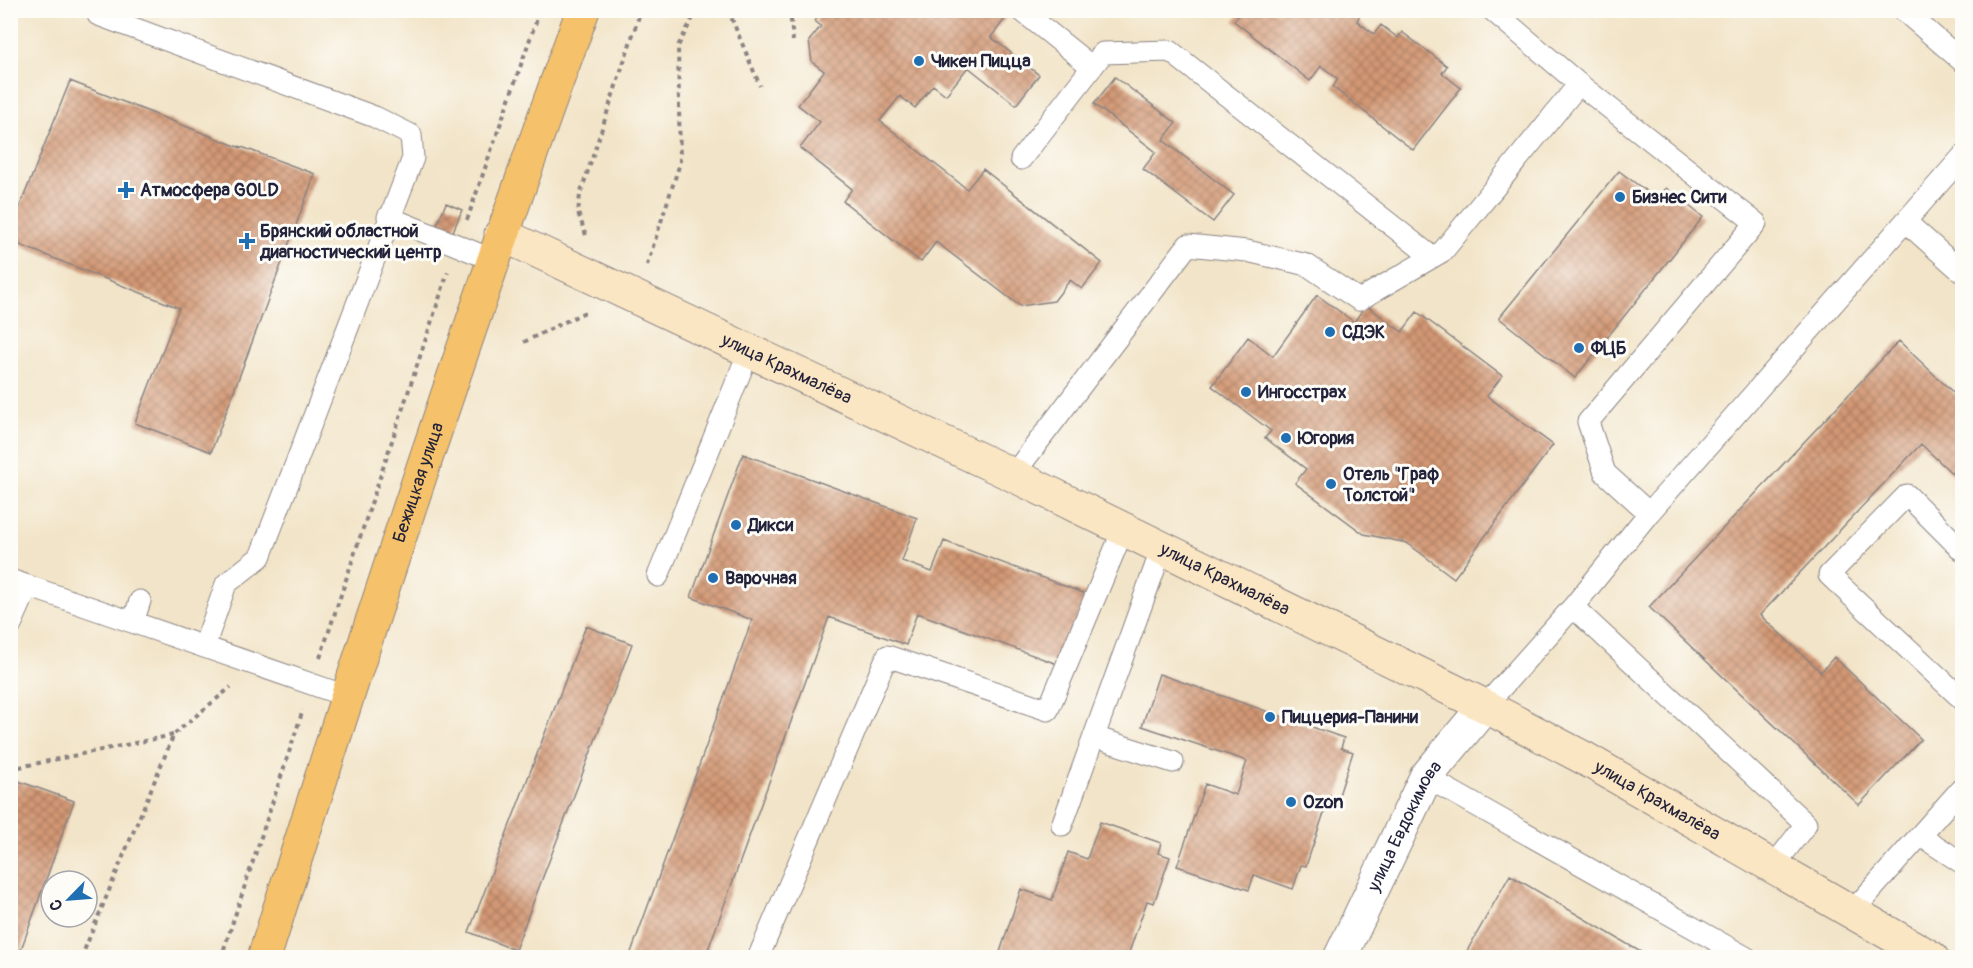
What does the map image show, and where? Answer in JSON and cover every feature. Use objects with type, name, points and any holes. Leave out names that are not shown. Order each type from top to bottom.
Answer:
[{"type":"main road","name":"Бежицкая улица","points":[[264,957],[346,696],[497,247],[583,11]]},
{"type":"main road","name":"улица Крахмалёва","points":[[497,247],[749,351],[1014,475],[1485,706],[1584,758],[1851,913],[1932,957]]},
{"type":"street","name":"улица Евдокимова","points":[[1341,957],[1426,777],[1485,706]]},
{"type":"lane","points":[[1021,10],[1092,67]]},
{"type":"lane","points":[[1492,10],[1579,84],[1755,223],[1588,422],[1605,472],[1649,513]]},
{"type":"lane","points":[[1903,10],[1962,61]]},
{"type":"lane","points":[[98,15],[375,117],[411,135],[413,158],[388,217],[260,557],[226,584],[204,647]]},
{"type":"lane","points":[[1021,159],[1103,53],[1170,51],[1432,257]]},
{"type":"lane","points":[[1014,475],[1188,245],[1247,250],[1307,264],[1359,300],[1443,251],[1579,84]]},
{"type":"lane","points":[[1485,706],[1573,607],[1649,513],[1962,157]]},
{"type":"lane","points":[[388,217],[497,247]]},
{"type":"lane","points":[[1906,222],[1962,272]]},
{"type":"lane","points":[[658,576],[749,351]]},
{"type":"lane","points":[[1962,549],[1907,495],[1829,575],[1962,699]]},
{"type":"lane","points":[[758,957],[887,657],[1048,710],[1123,530]]},
{"type":"lane","points":[[1062,825],[1162,548]]},
{"type":"lane","points":[[10,627],[19,583],[346,696]]},
{"type":"lane","points":[[133,622],[140,601]]},
{"type":"lane","points":[[1573,607],[1806,824],[1773,867]]},
{"type":"lane","points":[[1094,737],[1173,762]]},
{"type":"lane","points":[[1426,777],[1747,957]]},
{"type":"lane","points":[[1851,913],[1962,788]]},
{"type":"lane","points":[[1921,836],[1962,863]]},
{"type":"path","points":[[465,223],[540,10]]},
{"type":"path","points":[[590,238],[584,233],[578,213],[580,195],[641,10]]},
{"type":"path","points":[[645,269],[680,163],[678,46],[697,10]]},
{"type":"path","points":[[728,10],[760,86]]},
{"type":"path","points":[[790,10],[793,41]]},
{"type":"path","points":[[221,957],[450,267]]},
{"type":"path","points":[[524,342],[586,311]]},
{"type":"path","points":[[81,957],[174,734],[257,665]]},
{"type":"path","points":[[10,769],[174,734]]},
{"type":"building","points":[[823,10],[993,10],[1005,19],[991,37],[1039,75],[1016,105],[968,67],[946,95],[933,85],[915,108],[900,96],[880,121],[967,189],[983,169],[1102,263],[1082,289],[1070,280],[1054,301],[1020,306],[936,242],[921,262],[843,201],[852,189],[800,148],[820,122],[798,105],[824,71],[812,62],[809,41],[821,26],[815,21]]},
{"type":"building","points":[[1242,10],[1362,10],[1357,21],[1374,34],[1381,25],[1398,38],[1402,32],[1447,66],[1442,73],[1461,88],[1413,150],[1333,87],[1338,79],[1321,66],[1310,81],[1234,21]]},
{"type":"building","points":[[1115,77],[1176,123],[1163,140],[1234,195],[1213,222],[1143,169],[1156,152],[1094,104]]},
{"type":"building","points":[[70,81],[241,148],[239,146],[315,174],[211,452],[135,423],[179,308],[10,241],[10,231]]},
{"type":"building","points":[[1619,171],[1657,199],[1666,188],[1703,217],[1575,378],[1499,318]]},
{"type":"building","points":[[446,203],[462,210],[452,234],[436,227]]},
{"type":"building","points":[[1317,295],[1354,322],[1366,305],[1402,332],[1417,312],[1502,376],[1487,396],[1553,445],[1454,578],[1407,543],[1364,534],[1295,483],[1306,469],[1265,438],[1271,431],[1212,386],[1248,337],[1273,356]]},
{"type":"building","points":[[1899,341],[1962,401],[1962,483],[1921,444],[1760,615],[1821,672],[1834,657],[1921,739],[1859,805],[1649,607]]},
{"type":"building","points":[[743,454],[917,518],[902,561],[932,572],[944,541],[1086,594],[1060,665],[917,613],[906,645],[829,617],[705,958],[629,958],[752,620],[691,597]]},
{"type":"building","points":[[586,626],[632,644],[515,950],[469,932]]},
{"type":"building","points":[[1159,674],[1344,738],[1341,748],[1353,752],[1338,798],[1330,795],[1306,866],[1301,865],[1293,889],[1254,875],[1249,890],[1177,866],[1205,784],[1236,795],[1247,761],[1142,726]]},
{"type":"building","points":[[10,778],[74,801],[50,869],[39,869],[39,899],[18,958],[10,958]]},
{"type":"building","points":[[1100,822],[1161,843],[1158,853],[1170,857],[1154,903],[1147,901],[1127,958],[998,958],[1021,889],[1052,900],[1068,852],[1087,859]]},
{"type":"building","points":[[1510,875],[1651,958],[1463,958]]},
{"type":"place","name":"Чикен Пицца","points":[[919,61]]},
{"type":"place","name":"Атмосфера GOLD","points":[[126,190]]},
{"type":"place","name":"Бизнес Сити","points":[[1620,197]]},
{"type":"place","name":"Брянский областной диагностический центр","points":[[247,241]]},
{"type":"place","name":"СДЭК","points":[[1330,332]]},
{"type":"place","name":"ФЦБ","points":[[1579,348]]},
{"type":"place","name":"Ингосстрах","points":[[1246,392]]},
{"type":"place","name":"Югория","points":[[1286,438]]},
{"type":"place","name":"Отель \"Граф Толстой\"","points":[[1331,484]]},
{"type":"place","name":"Дикси","points":[[736,525]]},
{"type":"place","name":"Варочная","points":[[713,578]]},
{"type":"place","name":"Пиццерия-Панини","points":[[1270,717]]},
{"type":"place","name":"Ozon","points":[[1291,802]]}]
